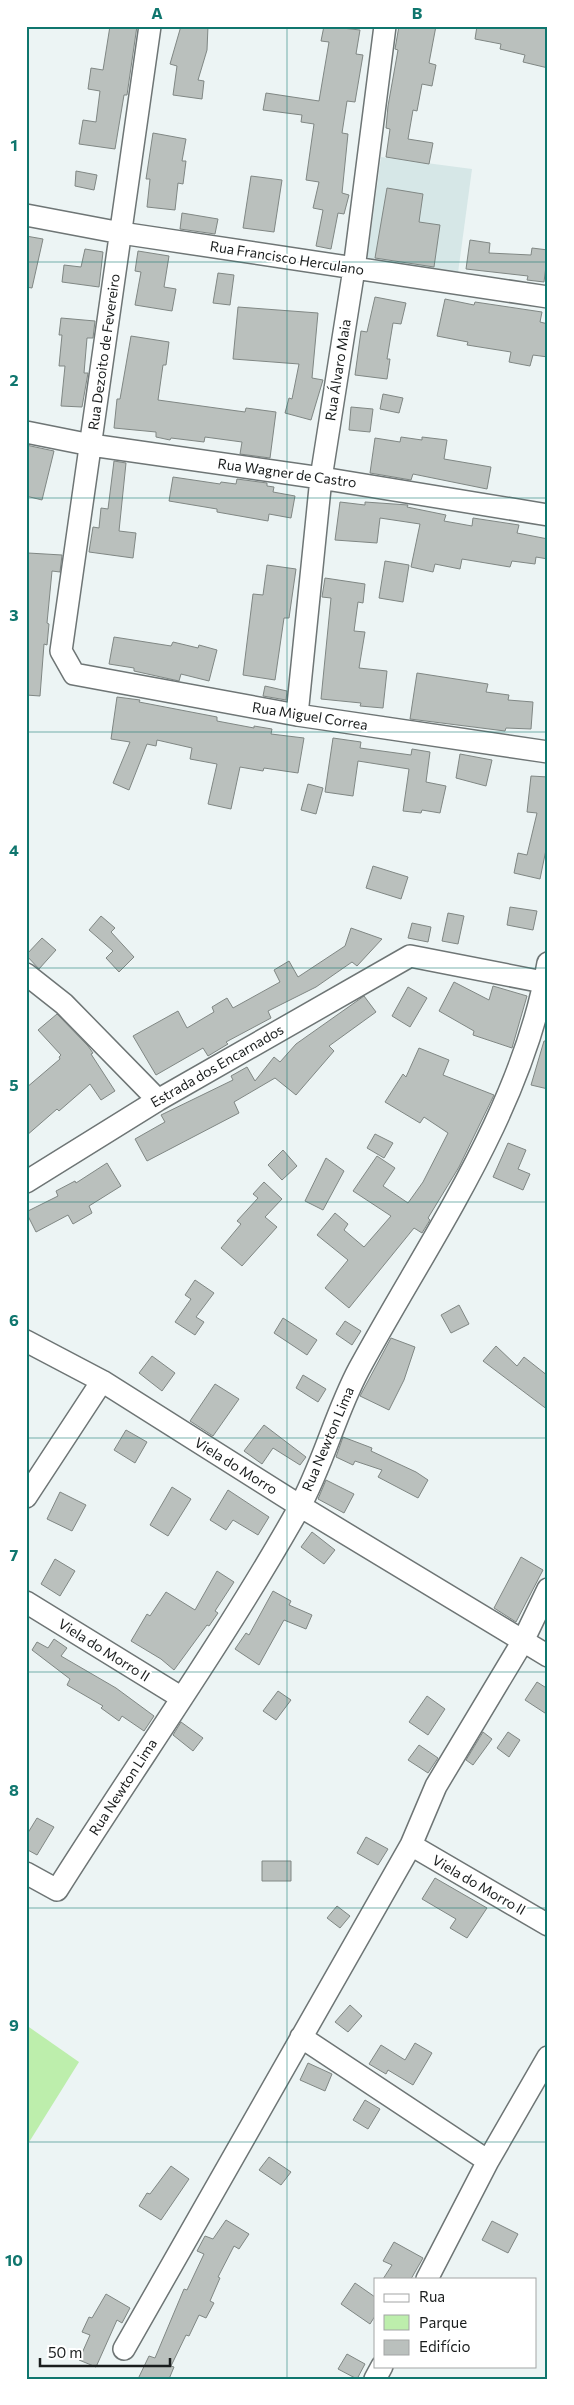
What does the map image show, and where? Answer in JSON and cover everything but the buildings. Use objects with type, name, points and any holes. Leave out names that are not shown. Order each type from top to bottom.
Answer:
[{"type":"street","name":"Rua Dezoito de Fevereiro","points":[[74,674],[61,651],[150,26]]},
{"type":"street","name":"Rua Álvaro Maia","points":[[297,715],[321,478],[354,269],[385,26]]},
{"type":"street","name":"Rua Francisco Herculano","points":[[26,215],[121,233],[548,297]]},
{"type":"street","name":"Rua Wagner de Castro","points":[[26,432],[90,445],[321,478],[548,515]]},
{"type":"street","name":"Rua Miguel Correa","points":[[74,674],[297,715],[548,752]]},
{"type":"street","name":"Estrada dos Encarnados","points":[[26,1182],[158,1100],[410,956],[547,976]]},
{"type":"street","points":[[26,974],[64,1004],[158,1100]]},
{"type":"street","name":"Rua Newton Lima","points":[[26,1873],[57,1890],[243,1605],[300,1506],[358,1371],[456,1203],[519,1069],[547,976]]},
{"type":"street","name":"Viela do Morro","points":[[26,1341],[102,1381],[300,1506],[548,1656]]},
{"type":"street","points":[[26,1497],[102,1381]]},
{"type":"street","points":[[124,2349],[411,1845],[436,1786],[523,1641],[548,1589]]},
{"type":"street","name":"Viela do Morro II","points":[[26,1602],[182,1698]]},
{"type":"street","name":"Viela do Morro II","points":[[411,1845],[548,1925]]},
{"type":"street","points":[[301,2037],[488,2161]]},
{"type":"street","points":[[428,2278],[488,2161],[548,2057]]},
{"type":"shaded area","points":[[381,157],[472,169],[458,273],[367,260]]},
{"type":"green space","points":[[26,2025],[79,2062],[26,2147]]}]
